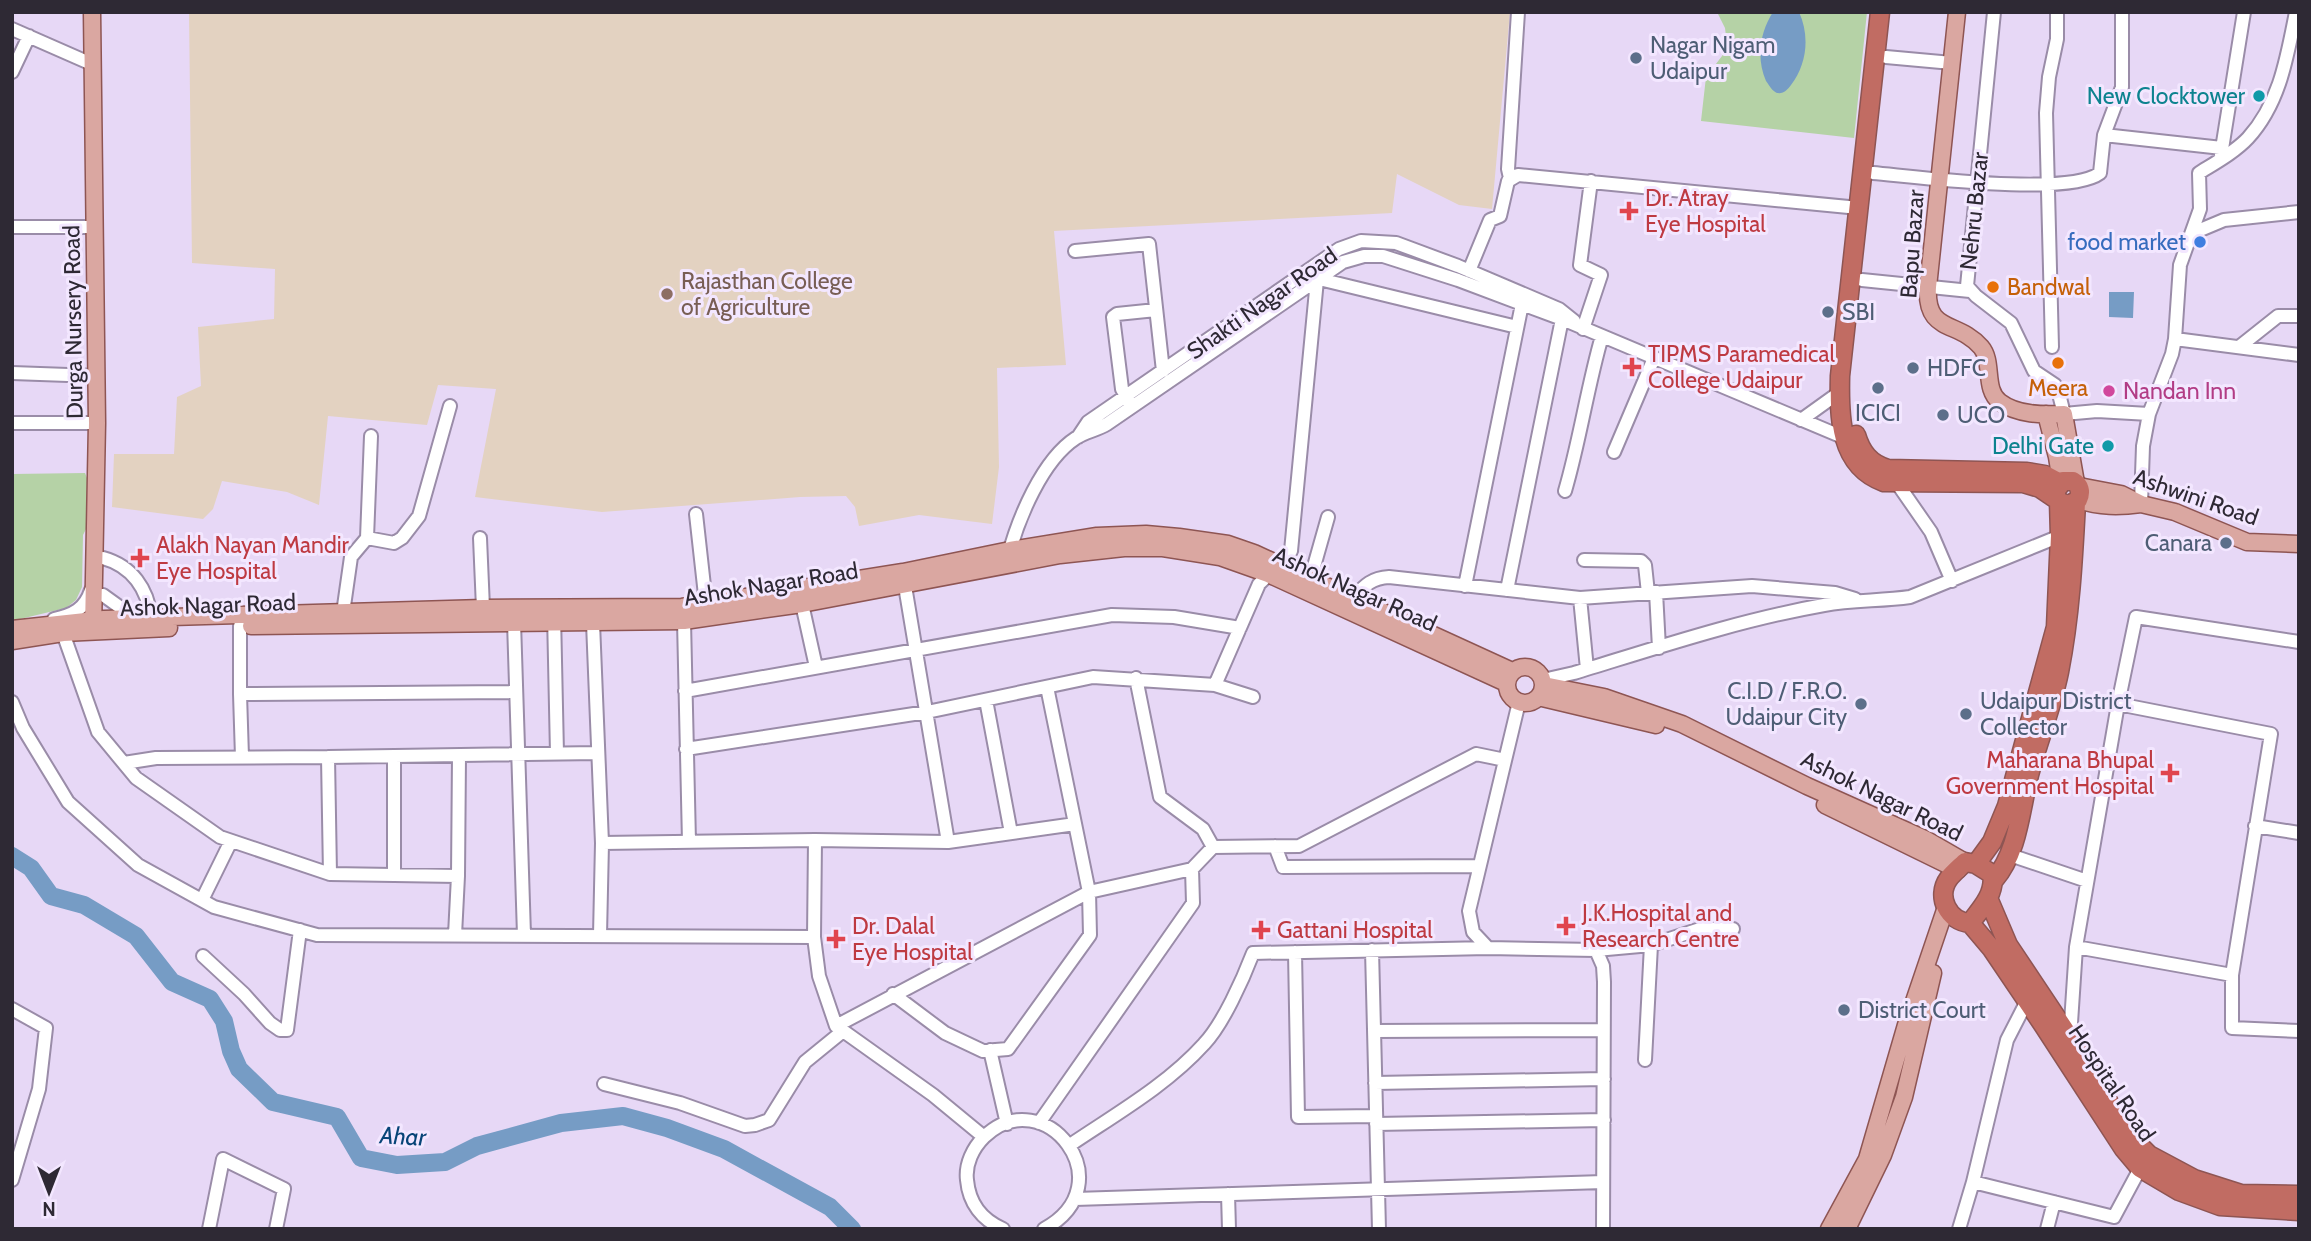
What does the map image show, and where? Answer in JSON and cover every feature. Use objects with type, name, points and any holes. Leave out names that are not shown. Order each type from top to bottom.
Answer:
[{"type":"highway","points":[[1880,12],[1840,392],[1845,438],[1853,460],[1865,472],[1884,482],[2023,484],[2068,492]]},
{"type":"highway","points":[[1891,12],[1852,378],[1851,406],[1857,439],[1874,464],[1888,469],[2027,472],[2045,475],[2068,492],[2073,573],[2059,674],[2029,775],[2010,855],[2006,866],[1994,880],[1988,898],[1970,923],[1949,913],[1944,894],[1947,880],[1992,842],[2007,806],[2056,628],[2060,536],[2068,492]]},
{"type":"highway","points":[[1966,865],[1992,874],[1994,880]]},
{"type":"highway","points":[[1988,898],[2008,945],[2070,1038],[2144,1162],[2241,1194],[2299,1195]]},
{"type":"highway","name":"Hospital Road","points":[[1970,923],[1992,949],[2124,1149],[2179,1191],[2220,1206],[2299,1211]]},
{"type":"main road","name":"Durga Nursery Road","points":[[92,12],[98,625]]},
{"type":"main road","name":"Durga Nursery Road","points":[[98,589],[103,558],[105,317],[101,12]]},
{"type":"main road","name":"Bapu Bazar","points":[[1957,12],[1928,304],[1934,318],[1975,341],[1985,353],[1995,398],[2012,408],[2064,414]]},
{"type":"main road","points":[[2046,414],[2068,492]]},
{"type":"main road","points":[[2064,414],[2068,492]]},
{"type":"main road","name":"Ashwini Road","points":[[2068,492],[2109,490],[2141,504],[2175,512],[2248,542],[2299,544]]},
{"type":"main road","name":"Ashok Nagar Road","points":[[12,641],[98,625],[514,622],[554,615],[593,622],[684,621],[905,586],[1008,558],[1095,550],[1163,548],[1274,569],[1509,677]]},
{"type":"main road","points":[[12,629],[98,625],[126,619],[151,618],[483,608],[554,615],[682,607],[1008,558]]},
{"type":"main road","points":[[1274,569],[1311,577],[1509,677]]},
{"type":"main road","points":[[1523,666],[1536,669],[1542,687],[1533,702],[1519,702],[1511,697],[1509,677],[1523,666]]},
{"type":"main road","points":[[1542,687],[1694,739],[1966,865]]},
{"type":"main road","points":[[1829,1229],[1867,1158],[1906,1025],[1949,913]]},
{"type":"main road","points":[[1851,1226],[1883,1155],[1904,1097],[1949,913]]},
{"type":"street","points":[[1469,271],[1490,220],[1500,216],[1510,178],[1508,169],[1518,12]]},
{"type":"street","name":"Nehru Bazar","points":[[1994,12],[1967,279],[1970,291],[2011,323],[2034,371],[2058,390],[2064,414]]},
{"type":"street","points":[[2052,347],[2046,113],[2049,76],[2057,39],[2057,12]]},
{"type":"street","points":[[1873,173],[2034,185],[2091,179],[2100,173],[2104,135],[2122,87],[2122,12]]},
{"type":"street","points":[[2222,153],[2244,12]]},
{"type":"street","points":[[2141,504],[2143,446],[2149,414],[2169,363],[2175,339],[2180,265],[2200,209],[2199,173],[2222,153],[2248,139],[2273,100],[2294,43],[2296,12]]},
{"type":"street","points":[[12,29],[94,65]]},
{"type":"street","points":[[12,72],[29,36]]},
{"type":"street","points":[[1886,57],[1952,63]]},
{"type":"street","points":[[2104,135],[2222,153]]},
{"type":"street","points":[[1510,178],[1523,174],[1858,208]]},
{"type":"street","points":[[1581,328],[1601,275],[1580,265],[1591,181]]},
{"type":"street","points":[[2193,233],[2224,220],[2299,212]]},
{"type":"street","points":[[12,227],[93,227]]},
{"type":"street","name":"Shakti Nagar Road","points":[[1130,401],[1311,279],[1345,245],[1369,240],[1396,243],[1469,271],[1565,312],[1581,328]]},
{"type":"street","points":[[1075,251],[1149,244],[1163,371]]},
{"type":"street","name":"Shakti Nagar Road","points":[[1008,558],[1040,478],[1052,461],[1077,437],[1098,429],[1163,371],[1311,279],[1350,259],[1383,256],[1412,264],[1562,319],[1845,438]]},
{"type":"street","points":[[1215,685],[1259,584],[1291,551],[1314,313],[1311,279],[1517,327]]},
{"type":"street","points":[[1862,280],[1970,291]]},
{"type":"street","points":[[1465,586],[1522,304]]},
{"type":"street","points":[[1130,401],[1122,386],[1114,317],[1117,314],[1156,310]]},
{"type":"street","points":[[2239,347],[2278,316],[2299,316]]},
{"type":"street","points":[[1507,590],[1562,319]]},
{"type":"street","points":[[1564,491],[1573,464],[1589,383],[1602,336]]},
{"type":"street","points":[[2175,339],[2299,355]]},
{"type":"street","points":[[1614,452],[1654,358]]},
{"type":"street","points":[[12,373],[96,376]]},
{"type":"street","points":[[1801,420],[1840,392]]},
{"type":"street","points":[[367,538],[394,543],[402,538],[419,516],[450,406]]},
{"type":"street","points":[[2064,414],[2097,411],[2149,414]]},
{"type":"street","points":[[12,423],[97,423]]},
{"type":"street","points":[[344,613],[351,557],[367,538],[371,436]]},
{"type":"street","points":[[1897,483],[1931,532],[1952,581]]},
{"type":"street","points":[[696,514],[706,604]]},
{"type":"street","points":[[1311,577],[1328,516]]},
{"type":"street","points":[[1542,687],[1587,669],[1766,617],[1858,600],[1910,597],[2060,536]]},
{"type":"street","points":[[480,538],[483,608]]},
{"type":"street","points":[[103,558],[117,562],[138,580],[145,592],[151,618]]},
{"type":"street","points":[[1584,560],[1641,561],[1645,565],[1652,593],[1659,648]]},
{"type":"street","points":[[1354,597],[1368,582],[1379,578],[1580,598],[1767,586],[1835,593],[1858,600]]},
{"type":"street","points":[[905,586],[948,842]]},
{"type":"street","points":[[12,629],[75,613],[98,589],[121,608],[126,619]]},
{"type":"street","points":[[1580,598],[1587,669]]},
{"type":"street","points":[[802,604],[816,667]]},
{"type":"street","points":[[554,615],[557,754]]},
{"type":"street","points":[[685,691],[1112,615],[1174,617],[1240,628]]},
{"type":"street","points":[[2070,1038],[2076,947],[2118,704],[2136,617],[2299,642]]},
{"type":"street","points":[[684,621],[689,842]]},
{"type":"street","points":[[514,622],[524,934]]},
{"type":"street","points":[[593,622],[602,843],[600,934]]},
{"type":"street","points":[[240,626],[242,757]]},
{"type":"street","points":[[63,633],[98,732],[136,778],[220,837],[330,874],[458,876]]},
{"type":"street","points":[[687,749],[927,712],[1093,677],[1215,685],[1253,697]]},
{"type":"street","points":[[1136,678],[1160,796],[1203,829],[1213,847]]},
{"type":"street","points":[[893,994],[945,1033],[983,1051],[1008,1049],[1090,935],[1089,892],[1047,687]]},
{"type":"street","points":[[240,694],[516,692]]},
{"type":"street","points":[[986,700],[1011,833]]},
{"type":"street","points":[[12,702],[23,727],[68,803],[138,865],[214,907],[317,934],[814,937]]},
{"type":"street","points":[[1488,948],[1473,932],[1469,911],[1519,702]]},
{"type":"street","points":[[2118,704],[2270,734],[2232,975],[2232,1028],[2299,1031]]},
{"type":"street","points":[[124,763],[156,758],[598,753]]},
{"type":"street","points":[[604,1084],[680,1103],[745,1126],[769,1120],[806,1062],[839,1029],[893,994],[1089,892],[1192,869],[1213,847],[1299,846],[1476,754],[1505,760]]},
{"type":"street","points":[[455,934],[459,756]]},
{"type":"street","points":[[328,757],[330,874]]},
{"type":"street","points":[[394,757],[394,875]]},
{"type":"street","points":[[602,843],[815,840],[948,842],[1075,824]]},
{"type":"street","points":[[2255,826],[2299,833]]},
{"type":"street","points":[[815,840],[814,937],[819,976],[839,1029],[933,1095],[984,1137]]},
{"type":"street","points":[[202,900],[231,841]]},
{"type":"street","points":[[1275,846],[1283,867],[1479,866]]},
{"type":"street","points":[[2010,855],[2087,881]]},
{"type":"street","points":[[1039,1123],[1193,903],[1192,869]]},
{"type":"street","points":[[1070,1145],[1171,1076],[1206,1042],[1241,983],[1253,953],[1488,948],[1596,950],[1651,945],[1700,929],[1733,929]]},
{"type":"street","points":[[203,957],[244,993],[270,1023],[280,1030],[286,1030],[300,930]]},
{"type":"street","points":[[1646,1060],[1651,945]]},
{"type":"street","points":[[2076,947],[2232,975]]},
{"type":"street","points":[[1372,950],[1379,1229]]},
{"type":"street","points":[[1596,950],[1603,967],[1603,1229]]},
{"type":"street","points":[[1296,952],[1298,1117],[1376,1120],[1604,1120]]},
{"type":"street","points":[[1959,1229],[2007,1040],[2027,1001]]},
{"type":"street","points":[[12,1009],[46,1028],[39,1089],[12,1180]]},
{"type":"street","points":[[1374,1031],[1603,1030]]},
{"type":"street","points":[[990,1050],[1007,1124]]},
{"type":"street","points":[[1375,1083],[1604,1079]]},
{"type":"street","points":[[1003,1229],[982,1216],[971,1200],[966,1178],[969,1158],[977,1144],[991,1130],[1015,1121],[1039,1123],[1053,1128],[1070,1145],[1078,1163],[1080,1180],[1075,1199],[1058,1221],[1044,1229]]},
{"type":"street","points":[[209,1229],[223,1159],[284,1189],[276,1229]]},
{"type":"street","points":[[1973,1182],[2054,1202],[2113,1223],[2144,1162]]},
{"type":"street","points":[[1075,1199],[1603,1182]]},
{"type":"street","points":[[1228,1194],[1229,1229]]},
{"type":"street","points":[[2047,1229],[2054,1202]]},
{"type":"street","points":[[1841,1207],[1851,1226]]},
{"type":"street","points":[[975,1229],[982,1216]]},
{"type":"shaded area","name":"Rajasthan College of Agriculture","points":[[189,12],[1510,12],[1492,209],[1459,205],[1397,174],[1392,213],[1054,231],[1066,365],[997,368],[999,467],[992,524],[919,515],[859,526],[855,507],[846,496],[602,512],[475,497],[496,389],[438,385],[427,425],[328,416],[319,505],[287,492],[222,481],[213,509],[203,519],[112,507],[114,454],[174,454],[177,397],[201,386],[198,327],[274,319],[275,269],[192,263]]},
{"type":"green space","points":[[1717,12],[1867,12],[1854,138],[1701,121],[1706,77],[1722,56],[1727,44],[1725,28]]},
{"type":"green space","points":[[85,473],[89,483],[90,521],[83,535],[82,587],[76,600],[66,608],[12,621],[12,474]]},
{"type":"water","points":[[1773,12],[1799,12],[1806,40],[1801,68],[1787,90],[1779,93],[1766,81],[1760,54],[1762,37]]},
{"type":"water","points":[[2109,292],[2134,292],[2133,318],[2109,317]]},
{"type":"waterway","name":"Ahar","points":[[12,856],[31,868],[51,896],[84,905],[136,936],[172,982],[210,999],[224,1021],[231,1051],[239,1069],[273,1102],[337,1117],[361,1158],[397,1165],[445,1162],[477,1146],[561,1123],[623,1116],[667,1128],[724,1149],[830,1207],[852,1229]]},
{"type":"place","name":"Nagar Nigam Udaipur","points":[[1636,58]]},
{"type":"place","name":"New Clocktower","points":[[2259,96]]},
{"type":"place","name":"Dr. Atray Eye Hospital","points":[[1629,211]]},
{"type":"place","name":"food market","points":[[2200,242]]},
{"type":"place","name":"Bandwal","points":[[1993,287]]},
{"type":"place","name":"Rajasthan College of Agriculture","points":[[667,294]]},
{"type":"place","name":"SBI","points":[[1828,312]]},
{"type":"place","name":"Meera","points":[[2058,363]]},
{"type":"place","name":"TIPMS Paramedical College Udaipur","points":[[1632,367]]},
{"type":"place","name":"HDFC","points":[[1913,368]]},
{"type":"place","name":"ICICI","points":[[1878,388]]},
{"type":"place","name":"Nandan Inn","points":[[2109,391]]},
{"type":"place","name":"UCO","points":[[1943,415]]},
{"type":"place","name":"Delhi Gate","points":[[2108,446]]},
{"type":"place","name":"Canara","points":[[2226,543]]},
{"type":"place","name":"Alakh Nayan Mandir Eye Hospital","points":[[140,558]]},
{"type":"place","name":"C.I.D / F.R.O. Udaipur City","points":[[1861,704]]},
{"type":"place","name":"Udaipur District Collector","points":[[1966,714]]},
{"type":"place","name":"Maharana Bhupal Government Hospital","points":[[2170,773]]},
{"type":"place","name":"J.K.Hospital and Research Centre","points":[[1566,926]]},
{"type":"place","name":"Gattani Hospital","points":[[1261,930]]},
{"type":"place","name":"Dr. Dalal Eye Hospital","points":[[836,939]]},
{"type":"place","name":"District Court","points":[[1844,1010]]}]
